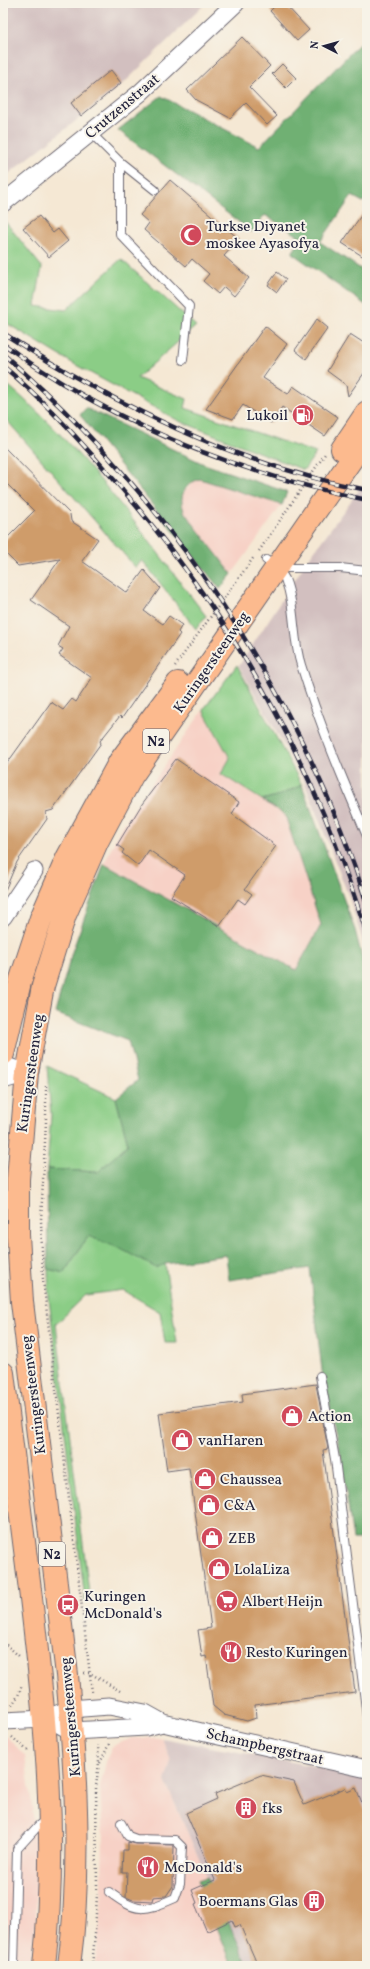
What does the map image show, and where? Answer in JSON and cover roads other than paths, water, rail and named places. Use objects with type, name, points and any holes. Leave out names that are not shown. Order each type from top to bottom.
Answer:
[{"type":"main road","name":"Kuringersteenweg","points":[[3,1054],[20,982],[42,918],[67,858],[120,761],[271,564],[361,442],[367,412]]},
{"type":"main road","name":"Kuringersteenweg","points":[[69,1966],[74,1928],[78,1821],[72,1730],[22,1302],[18,1236],[18,1179],[27,1073],[42,986],[65,915],[97,842],[136,771],[271,564]]},
{"type":"main road","name":"Kuringersteenweg","points":[[3,1373],[45,1718],[51,1816],[51,1875],[44,1966]]},
{"type":"street","name":"Crutzenstraat","points":[[3,203],[140,93],[236,3]]},
{"type":"street","points":[[3,917],[34,871]]},
{"type":"street","points":[[3,1065],[27,1073]]},
{"type":"street","points":[[3,1080],[27,1073]]},
{"type":"street","name":"Schampbergstraat","points":[[45,1718],[70,1709],[109,1706],[145,1713],[163,1723],[366,1766]]},
{"type":"street","points":[[3,1721],[45,1718],[72,1730]]},
{"type":"street","name":"Schampbergstraat","points":[[72,1730],[146,1727],[163,1723]]},
{"type":"lane","points":[[91,133],[120,162],[155,190]]},
{"type":"lane","points":[[120,162],[120,234],[189,306],[183,360]]},
{"type":"lane","points":[[271,564],[367,571]]},
{"type":"lane","points":[[271,564],[284,577],[292,598],[300,664],[342,780],[367,836]]},
{"type":"lane","points":[[320,1376],[335,1459],[367,1717]]},
{"type":"lane","points":[[14,1966],[17,1849],[38,1826],[51,1816]]},
{"type":"lane","points":[[109,1892],[128,1906],[150,1909],[175,1898],[180,1884],[182,1847],[175,1840],[136,1839],[128,1836],[121,1823]]},
{"type":"railway","points":[[3,333],[89,384],[133,408],[178,429],[271,465],[318,479],[367,490]]},
{"type":"railway","points":[[3,344],[73,390],[153,431],[195,449],[280,478],[367,500]]},
{"type":"railway","points":[[3,354],[63,410],[120,470],[173,535],[222,604],[267,676],[306,751],[340,827],[367,904]]},
{"type":"railway","points":[[3,366],[29,389],[67,427],[136,505],[199,588],[228,631],[255,675],[303,767],[336,844],[367,934]]},
{"type":"place","name":"Turkse Diyanet moskee Ayasofya","points":[[191,235]]},
{"type":"place","name":"Lukoil","points":[[303,415]]},
{"type":"place","name":"Action","points":[[292,1416]]},
{"type":"place","name":"vanHaren","points":[[182,1440]]},
{"type":"place","name":"Chaussea","points":[[205,1479]]},
{"type":"place","name":"C&A","points":[[209,1505]]},
{"type":"place","name":"ZEB","points":[[212,1538]]},
{"type":"place","name":"LolaLiza","points":[[219,1569]]},
{"type":"place","name":"Albert Heijn","points":[[227,1601]]},
{"type":"place","name":"Kuringen McDonald's","points":[[68,1605]]},
{"type":"place","name":"Resto Kuringen","points":[[231,1652]]},
{"type":"place","name":"fks","points":[[246,1808]]},
{"type":"place","name":"McDonald's","points":[[148,1867]]},
{"type":"place","name":"Boermans Glas","points":[[314,1901]]}]
